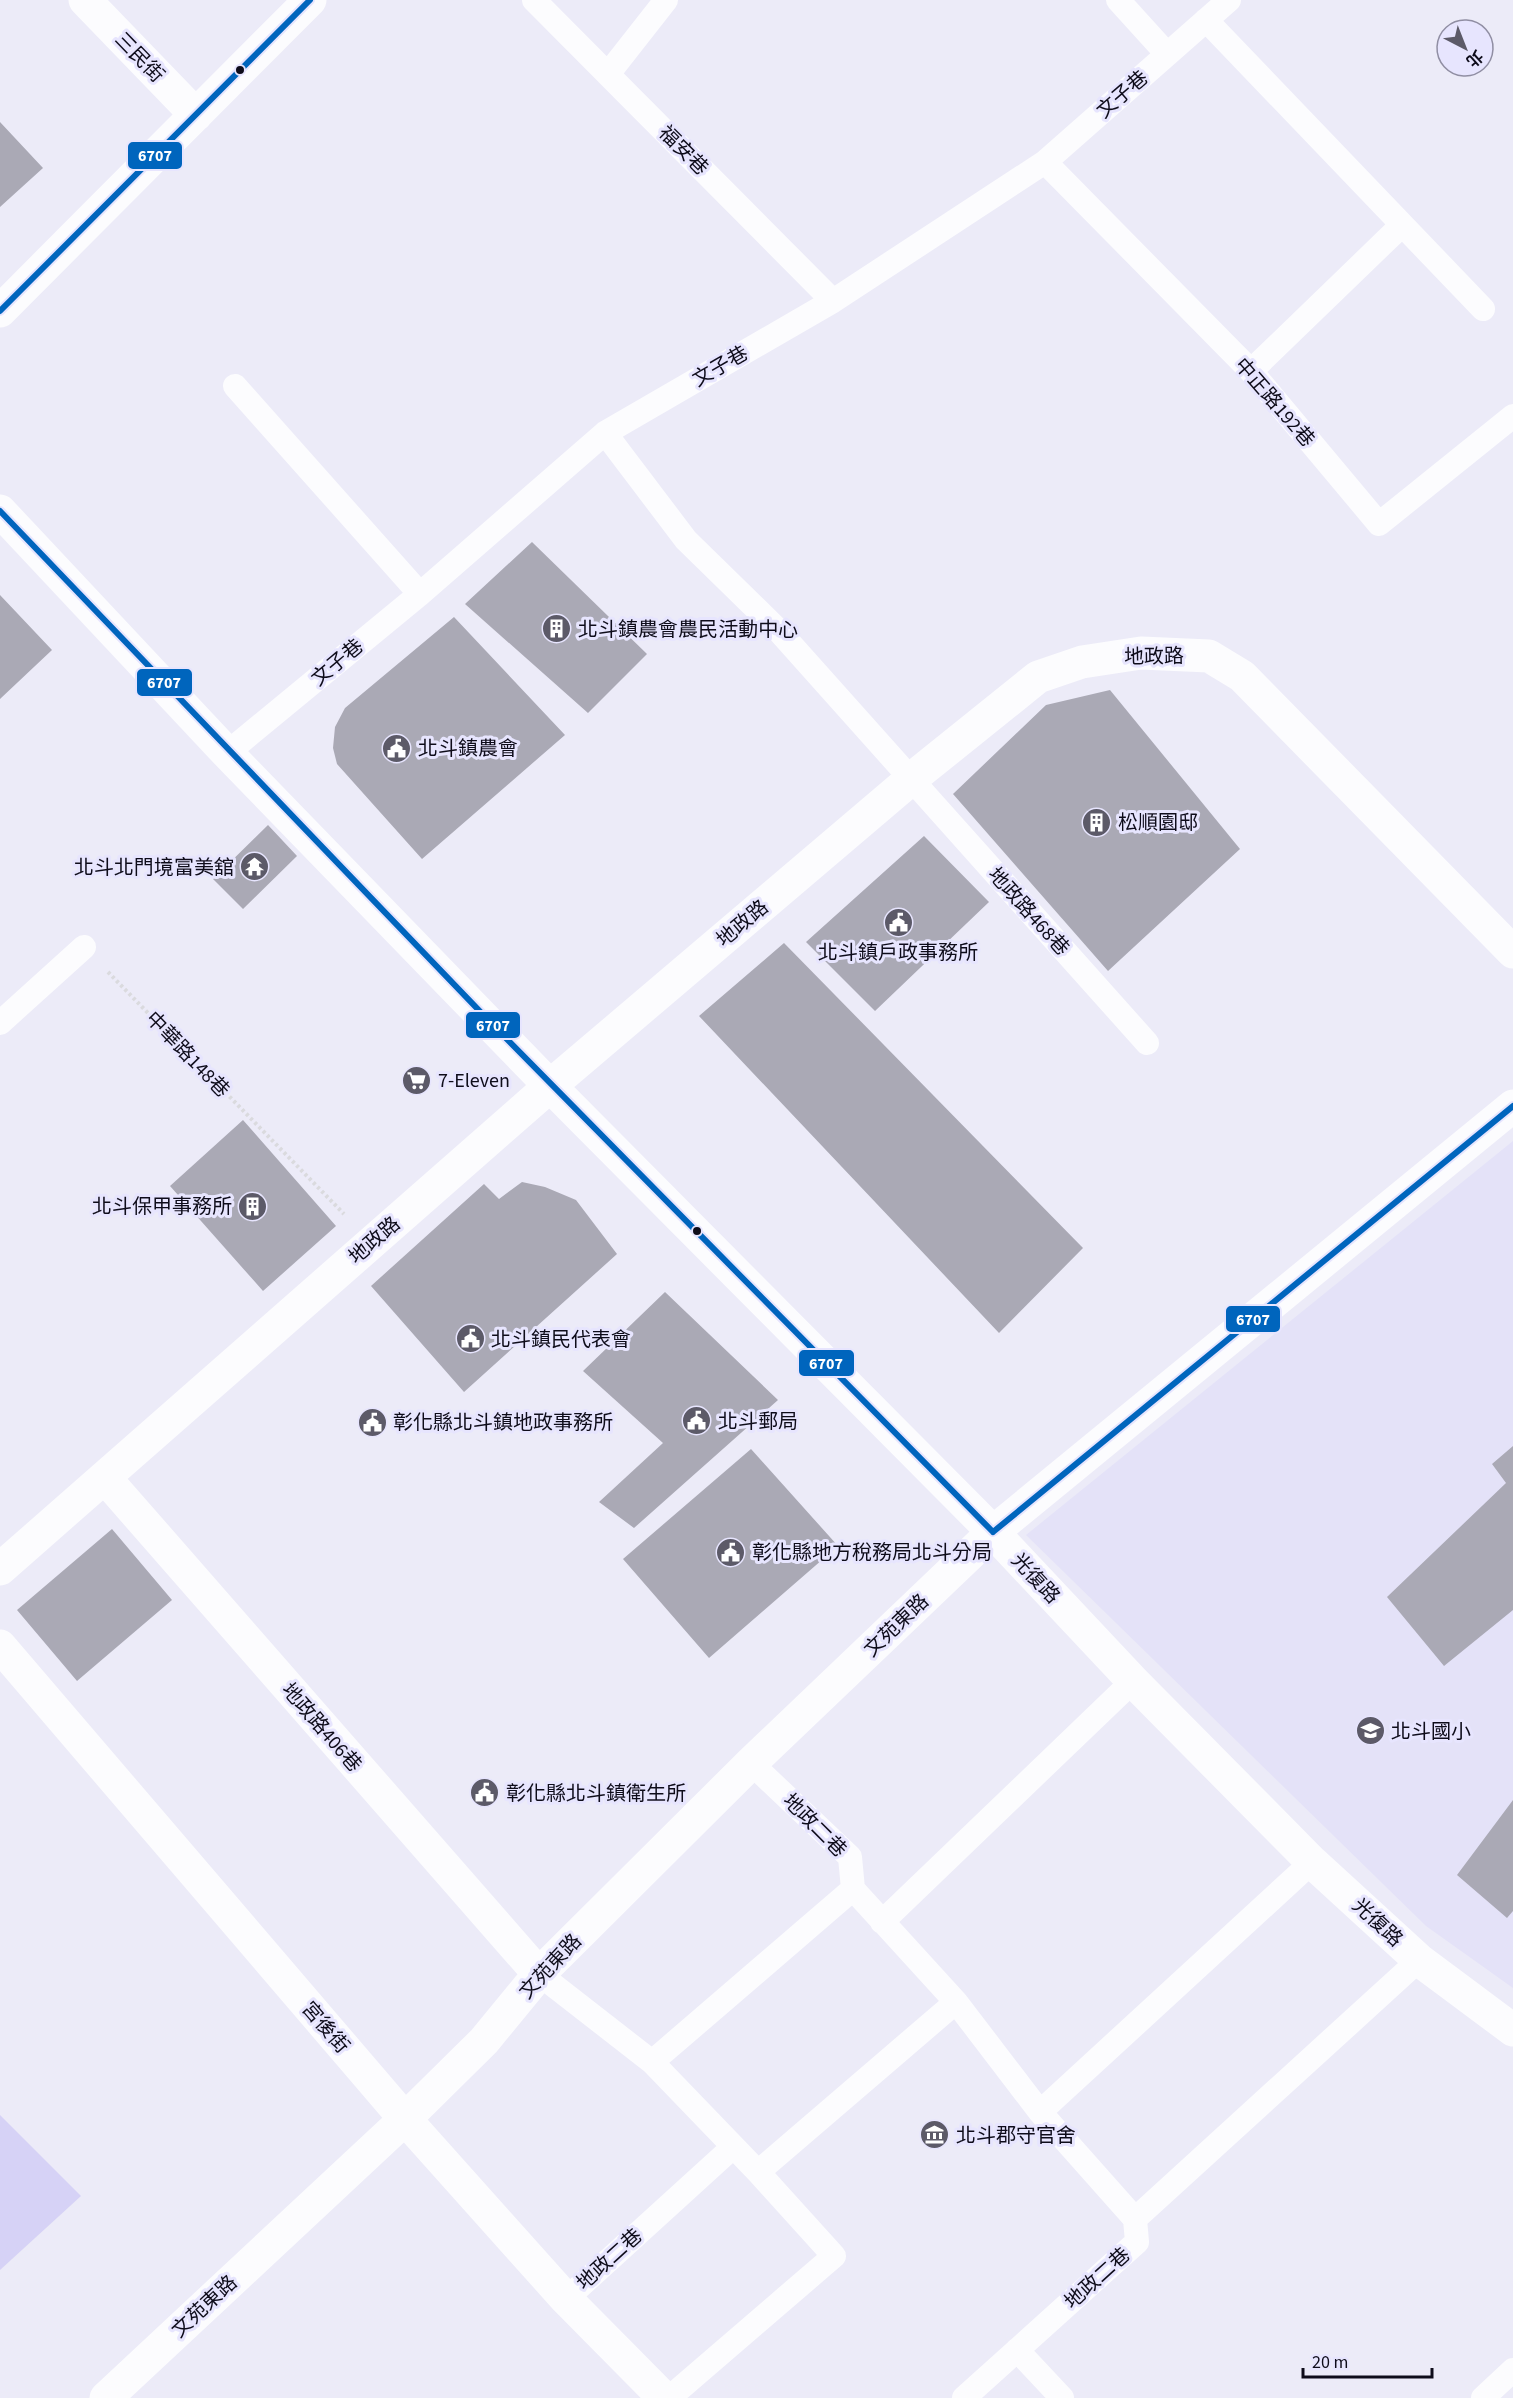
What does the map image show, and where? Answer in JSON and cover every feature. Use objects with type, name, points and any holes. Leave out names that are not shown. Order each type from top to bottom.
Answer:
[{"type":"street","name":"三民街","points":[[85,0],[196,115]]},
{"type":"street","points":[[0,311],[310,0]]},
{"type":"street","name":"光復路","points":[[0,511],[227,753],[550,1086],[993,1532],[1133,1681],[1312,1862],[1419,1960],[1513,2030]]},
{"type":"street","name":"地政路","points":[[0,1569],[106,1479],[550,1086],[910,780],[1038,676],[1082,662],[1141,653],[1209,656],[1242,676],[1513,952]]},
{"type":"street","name":"文苑東路","points":[[113,2396],[405,2119],[484,2041],[539,1974],[752,1763],[993,1532],[1513,1106]]},
{"type":"street","name":"地政路406巷","points":[[106,1479],[539,1974]]},
{"type":"street","name":"宮後街","points":[[0,1646],[405,2119],[566,2299],[664,2398]]},
{"type":"lane","name":"福安巷","points":[[534,0],[834,301]]},
{"type":"lane","points":[[608,74],[666,0]]},
{"type":"lane","points":[[1118,0],[1167,54]]},
{"type":"lane","name":"文子巷","points":[[227,753],[420,594],[604,433],[834,301],[1045,162],[1229,0]]},
{"type":"lane","points":[[1206,20],[1483,309]]},
{"type":"lane","name":"中正路192巷","points":[[1045,162],[1251,370],[1379,524],[1513,416]]},
{"type":"lane","points":[[1251,370],[1402,225]]},
{"type":"lane","points":[[235,386],[420,594]]},
{"type":"lane","name":"地政路468巷","points":[[604,433],[686,540],[778,630],[1148,1043]]},
{"type":"lane","points":[[0,1023],[84,947]]},
{"type":"lane","points":[[882,1922],[1133,1681]]},
{"type":"lane","name":"地政二巷","points":[[752,1763],[850,1857],[853,1889],[956,2002],[1040,2112],[1135,2219],[1137,2242],[964,2398]]},
{"type":"lane","points":[[1040,2112],[1312,1862]]},
{"type":"lane","points":[[652,2062],[853,1889]]},
{"type":"lane","points":[[1135,2219],[1419,1960]]},
{"type":"lane","points":[[539,1974],[652,2062],[758,2172],[834,2256],[669,2398]]},
{"type":"lane","points":[[758,2172],[956,2002]]},
{"type":"lane","name":"地政二巷","points":[[566,2299],[733,2147]]},
{"type":"lane","points":[[1017,2350],[1062,2398]]},
{"type":"lane","points":[[1484,2398],[1513,2370]]},
{"type":"path","name":"中華路148巷","points":[[84,947],[372,1242]]},
{"type":"shaded area","name":"北斗國小","points":[[1513,1141],[1513,1988],[1426,1926],[1026,1535]]},
{"type":"shaded area","points":[[0,2115],[81,2196],[0,2270]]},
{"type":"building","points":[[0,122],[43,168],[0,207]]},
{"type":"building","name":"北斗鎮農會農民活動中心","points":[[532,542],[647,654],[588,713],[465,604]]},
{"type":"building","points":[[0,595],[52,650],[0,699]]},
{"type":"building","name":"北斗鎮農會","points":[[454,617],[565,735],[422,859],[337,764],[333,748],[335,727],[345,708]]},
{"type":"building","name":"松順園邸","points":[[1110,690],[1240,849],[1108,971],[953,794],[1046,705]]},
{"type":"building","name":"北斗北門境富美舘","points":[[268,825],[297,856],[243,909],[213,879]]},
{"type":"building","name":"北斗鎮戶政事務所","points":[[924,836],[989,902],[875,1011],[806,942]]},
{"type":"building","points":[[784,943],[1083,1248],[999,1333],[699,1016]]},
{"type":"building","name":"北斗保甲事務所","points":[[243,1120],[336,1226],[263,1291],[170,1186]]},
{"type":"building","name":"北斗鎮民代表會","points":[[522,1182],[545,1187],[576,1200],[617,1254],[464,1392],[371,1286],[484,1184],[499,1199]]},
{"type":"building","name":"北斗郵局","points":[[665,1292],[778,1400],[634,1528],[599,1502],[663,1443],[583,1371]]},
{"type":"building","points":[[1513,1446],[1513,1610],[1444,1666],[1387,1597],[1506,1483],[1492,1464]]},
{"type":"building","name":"彰化縣地方稅務局北斗分局","points":[[751,1449],[838,1546],[709,1658],[623,1559]]},
{"type":"building","points":[[112,1529],[172,1600],[77,1681],[17,1610]]},
{"type":"building","points":[[1513,1800],[1513,1911],[1507,1918],[1457,1875]]},
{"type":"transit line","name":"6707","points":[[0,311],[310,0]]},
{"type":"transit line","name":"6707","points":[[0,511],[493,1025],[993,1532]]},
{"type":"transit line","name":"6707","points":[[993,1532],[1513,1106]]},
{"type":"place","name":"北斗鎮農會農民活動中心","points":[[557,629]]},
{"type":"place","name":"北斗鎮農會","points":[[397,748]]},
{"type":"place","name":"松順園邸","points":[[1097,822]]},
{"type":"place","name":"北斗北門境富美舘","points":[[255,867]]},
{"type":"place","name":"北斗鎮戶政事務所","points":[[898,922]]},
{"type":"place","name":"7-Eleven","points":[[417,1080]]},
{"type":"place","name":"北斗保甲事務所","points":[[253,1206]]},
{"type":"place","name":"北斗鎮民代表會","points":[[470,1339]]},
{"type":"place","name":"北斗郵局","points":[[697,1421]]},
{"type":"place","name":"彰化縣北斗鎮地政事務所","points":[[372,1422]]},
{"type":"place","name":"彰化縣地方稅務局北斗分局","points":[[731,1552]]},
{"type":"place","name":"北斗國小","points":[[1370,1731]]},
{"type":"place","name":"彰化縣北斗鎮衛生所","points":[[485,1793]]},
{"type":"place","name":"北斗郡守官舍","points":[[935,2135]]}]
